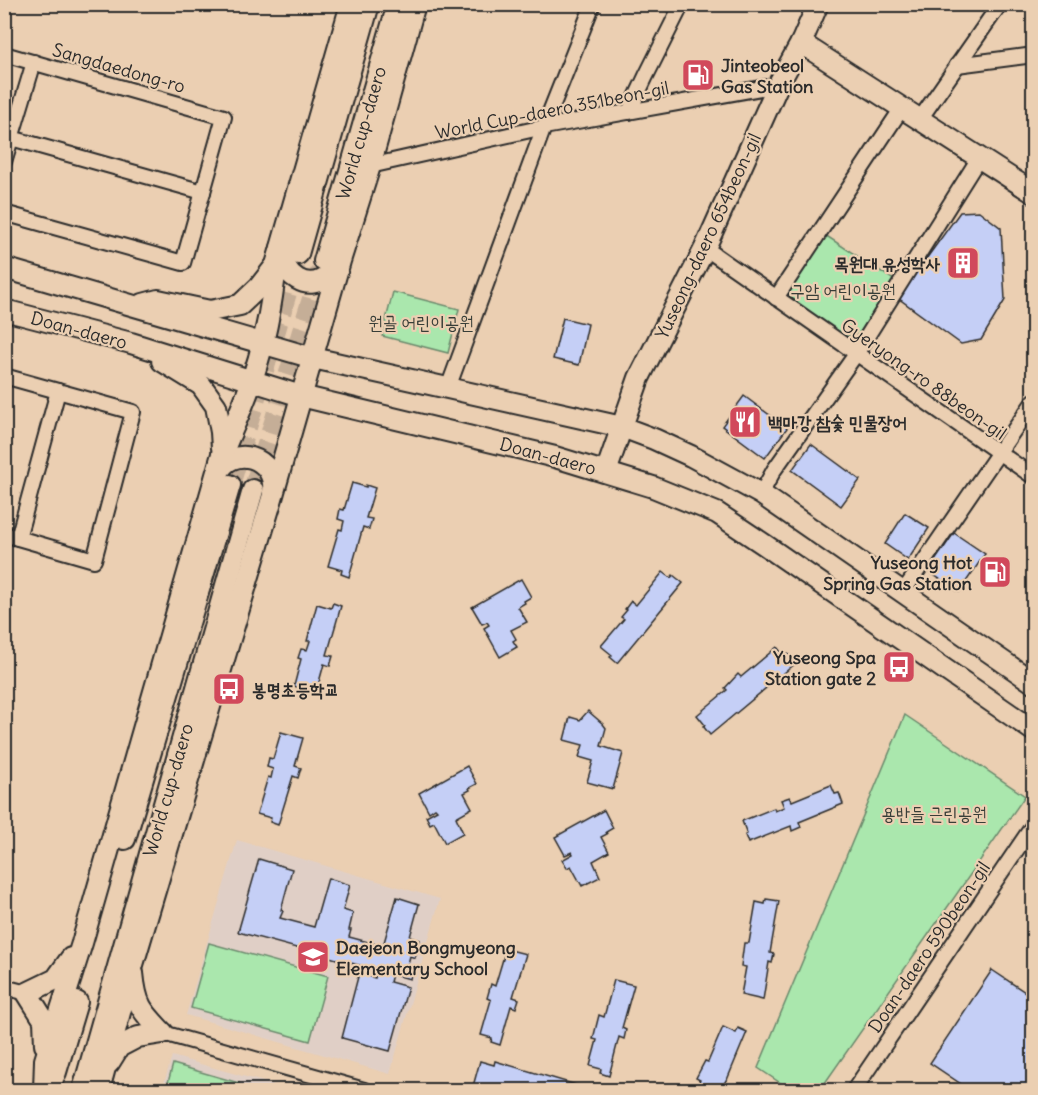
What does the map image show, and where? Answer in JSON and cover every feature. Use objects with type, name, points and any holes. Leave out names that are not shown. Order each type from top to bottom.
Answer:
[{"type":"street","points":[[332,261],[334,270],[325,278],[314,282],[302,281],[291,275],[282,260],[290,250],[351,4]]},
{"type":"street","name":"World cup-daero","points":[[290,250],[369,4]]},
{"type":"street","name":"World cup-daero","points":[[332,261],[398,4]]},
{"type":"street","points":[[99,1090],[132,968],[313,358],[332,261],[370,166],[415,4]]},
{"type":"street","points":[[448,388],[544,127],[593,4]]},
{"type":"street","points":[[629,112],[682,4]]},
{"type":"street","name":"Yuseong-daero 654beon-gil","points":[[606,472],[639,378],[705,248],[778,85],[801,43],[818,4]]},
{"type":"street","points":[[920,119],[1000,4]]},
{"type":"street","points":[[801,43],[1034,193]]},
{"type":"street","name":"Sangdaedong-ro","points":[[4,54],[224,117],[203,192]]},
{"type":"street","points":[[957,65],[1034,55]]},
{"type":"street","points":[[4,162],[8,137],[34,62]]},
{"type":"street","name":"World Cup-daero 351beon-gil","points":[[370,166],[544,127],[778,85]]},
{"type":"street","points":[[776,298],[902,108]]},
{"type":"street","points":[[4,213],[183,264],[203,192],[8,137]]},
{"type":"street","points":[[761,494],[774,470],[856,354],[979,158]]},
{"type":"street","name":"Gyeryong-ro 88beon-gil","points":[[705,248],[1034,477]]},
{"type":"street","points":[[135,306],[158,300],[210,311],[240,305],[259,287],[290,250]]},
{"type":"street","points":[[222,454],[252,382],[263,345],[273,296],[276,265]]},
{"type":"street","name":"Doan-daero","points":[[4,268],[313,358],[622,427],[691,456],[761,494],[1034,683]]},
{"type":"street","name":"Doan-daero","points":[[4,310],[131,343],[301,396],[555,457],[653,487],[717,513],[1034,731]]},
{"type":"street","points":[[46,1090],[56,1072],[222,483],[221,432],[216,406],[201,385],[131,343]]},
{"type":"street","points":[[4,376],[58,391],[133,412],[94,560],[11,536],[58,391]]},
{"type":"street","points":[[903,592],[1034,401]]},
{"type":"street","points":[[45,1060],[222,483],[218,471],[234,458],[244,456],[254,458],[268,469],[274,486],[273,495]]},
{"type":"street","name":"World cup-daero","points":[[83,1090],[253,490]]},
{"type":"street","name":"Doan-daero 590beon-gil","points":[[854,1090],[1034,825]]},
{"type":"street","points":[[4,987],[27,993],[56,979],[82,943]]},
{"type":"street","points":[[132,968],[135,993],[143,1012],[163,1033]]},
{"type":"street","points":[[27,993],[44,1020],[46,1090]]},
{"type":"street","points":[[105,1069],[119,1047],[138,1037],[163,1033],[364,1090]]},
{"type":"shaded area","name":"Daejeon Bongmyeong Elementary School","points":[[237,840],[440,899],[390,1074],[186,1015]]},
{"type":"shaded area","points":[[172,1056],[292,1090],[162,1090]]},
{"type":"green space","name":"구암 어린이공원","points":[[825,235],[894,280],[859,334],[843,336],[791,299],[789,291]]},
{"type":"green space","name":"원골 어린이공원","points":[[393,292],[459,309],[448,353],[382,336]]},
{"type":"green space","name":"용반들 근린공원","points":[[905,715],[1025,796],[820,1090],[791,1090],[758,1068]]},
{"type":"green space","points":[[209,943],[328,976],[310,1041],[191,1008]]},
{"type":"green space","points":[[173,1064],[239,1083],[237,1090],[166,1090]]},
{"type":"building","name":"목원대 유성학사","points":[[979,211],[1001,228],[1005,300],[981,340],[961,344],[898,298],[960,212]]},
{"type":"building","points":[[563,318],[588,324],[579,365],[553,359]]},
{"type":"building","points":[[744,396],[787,428],[765,458],[722,426]]},
{"type":"building","points":[[811,444],[860,480],[841,506],[792,470]]},
{"type":"building","points":[[352,483],[375,488],[366,518],[372,519],[369,529],[363,527],[349,577],[341,574],[342,570],[328,566],[339,529],[342,530],[344,521],[338,519],[340,509],[344,510]]},
{"type":"building","points":[[905,513],[929,528],[908,560],[885,544]]},
{"type":"building","points":[[954,533],[985,554],[959,592],[928,571]]},
{"type":"building","points":[[663,572],[671,578],[673,575],[683,583],[617,663],[610,657],[612,655],[601,646],[624,619],[621,617],[631,601],[636,605]]},
{"type":"building","points":[[521,579],[531,597],[518,607],[527,622],[511,630],[517,647],[500,657],[484,628],[489,625],[487,622],[482,624],[472,607]]},
{"type":"building","points":[[333,603],[341,606],[327,655],[333,656],[330,666],[324,664],[316,693],[294,686],[301,659],[298,658],[301,649],[307,650],[310,641],[307,641],[317,604],[331,608]]},
{"type":"building","points":[[777,647],[784,656],[787,653],[796,663],[710,735],[697,715],[727,690],[725,688],[738,674],[741,677]]},
{"type":"building","points":[[588,711],[606,728],[601,746],[623,753],[613,789],[587,782],[593,761],[579,757],[583,745],[564,740],[570,717],[580,720]]},
{"type":"building","points":[[281,732],[303,738],[295,766],[301,768],[298,778],[293,776],[278,825],[270,822],[271,818],[257,814],[268,777],[271,778],[273,769],[267,767],[269,758],[273,759]]},
{"type":"building","points":[[467,766],[477,784],[464,793],[472,808],[456,817],[463,833],[445,843],[434,822],[430,824],[426,816],[437,810],[435,808],[429,812],[419,793]]},
{"type":"building","points":[[831,785],[835,794],[839,793],[843,804],[799,822],[801,827],[792,831],[791,826],[748,843],[742,821],[774,808],[775,811],[784,807],[781,800],[790,797],[792,801]]},
{"type":"building","points":[[604,810],[613,828],[601,837],[609,852],[593,861],[600,877],[582,886],[571,866],[567,868],[562,860],[573,854],[572,852],[565,855],[555,837]]},
{"type":"building","points":[[259,859],[292,869],[280,918],[314,927],[328,878],[350,885],[343,910],[353,913],[349,937],[383,946],[397,897],[419,904],[410,937],[420,940],[415,958],[410,956],[407,968],[412,969],[410,979],[392,974],[390,982],[408,987],[390,1051],[342,1038],[359,973],[375,978],[377,970],[238,932]]},
{"type":"building","points":[[766,899],[779,901],[770,953],[774,954],[772,963],[769,962],[763,1000],[741,995],[746,967],[741,966],[744,943],[749,943],[756,902],[765,904]]},
{"type":"building","points":[[506,949],[526,954],[513,997],[519,999],[516,1008],[511,1006],[500,1045],[491,1042],[492,1038],[481,1035],[491,1000],[487,998],[491,984],[495,986]]},
{"type":"building","points":[[992,970],[1034,998],[1034,1090],[970,1090],[930,1063]]},
{"type":"building","points":[[614,980],[634,985],[622,1028],[626,1030],[624,1039],[619,1037],[609,1076],[600,1073],[601,1069],[590,1066],[597,1040],[593,1039],[599,1015],[604,1017]]},
{"type":"building","points":[[723,1027],[736,1033],[738,1028],[747,1032],[727,1080],[721,1090],[696,1090],[700,1080],[696,1078],[705,1061],[708,1062]]},
{"type":"building","points":[[480,1061],[494,1065],[495,1061],[583,1087],[582,1090],[472,1090]]},
{"type":"tunnel","points":[[230,485],[297,259]]},
{"type":"tunnel","points":[[253,490],[322,266]]},
{"type":"place","name":"Jinteobeol Gas Station","points":[[698,75]]},
{"type":"place","name":"목원대 유성학사","points":[[963,263]]},
{"type":"place","name":"백마강 참숯 민물장어","points":[[745,422]]},
{"type":"place","name":"Yuseong Hot Spring Gas Station","points":[[995,572]]},
{"type":"place","name":"Yuseong Spa Station gate 2","points":[[899,667]]},
{"type":"place","name":"봉명초등학교","points":[[229,689]]},
{"type":"place","name":"Daejeon Bongmyeong Elementary School","points":[[313,957]]}]
